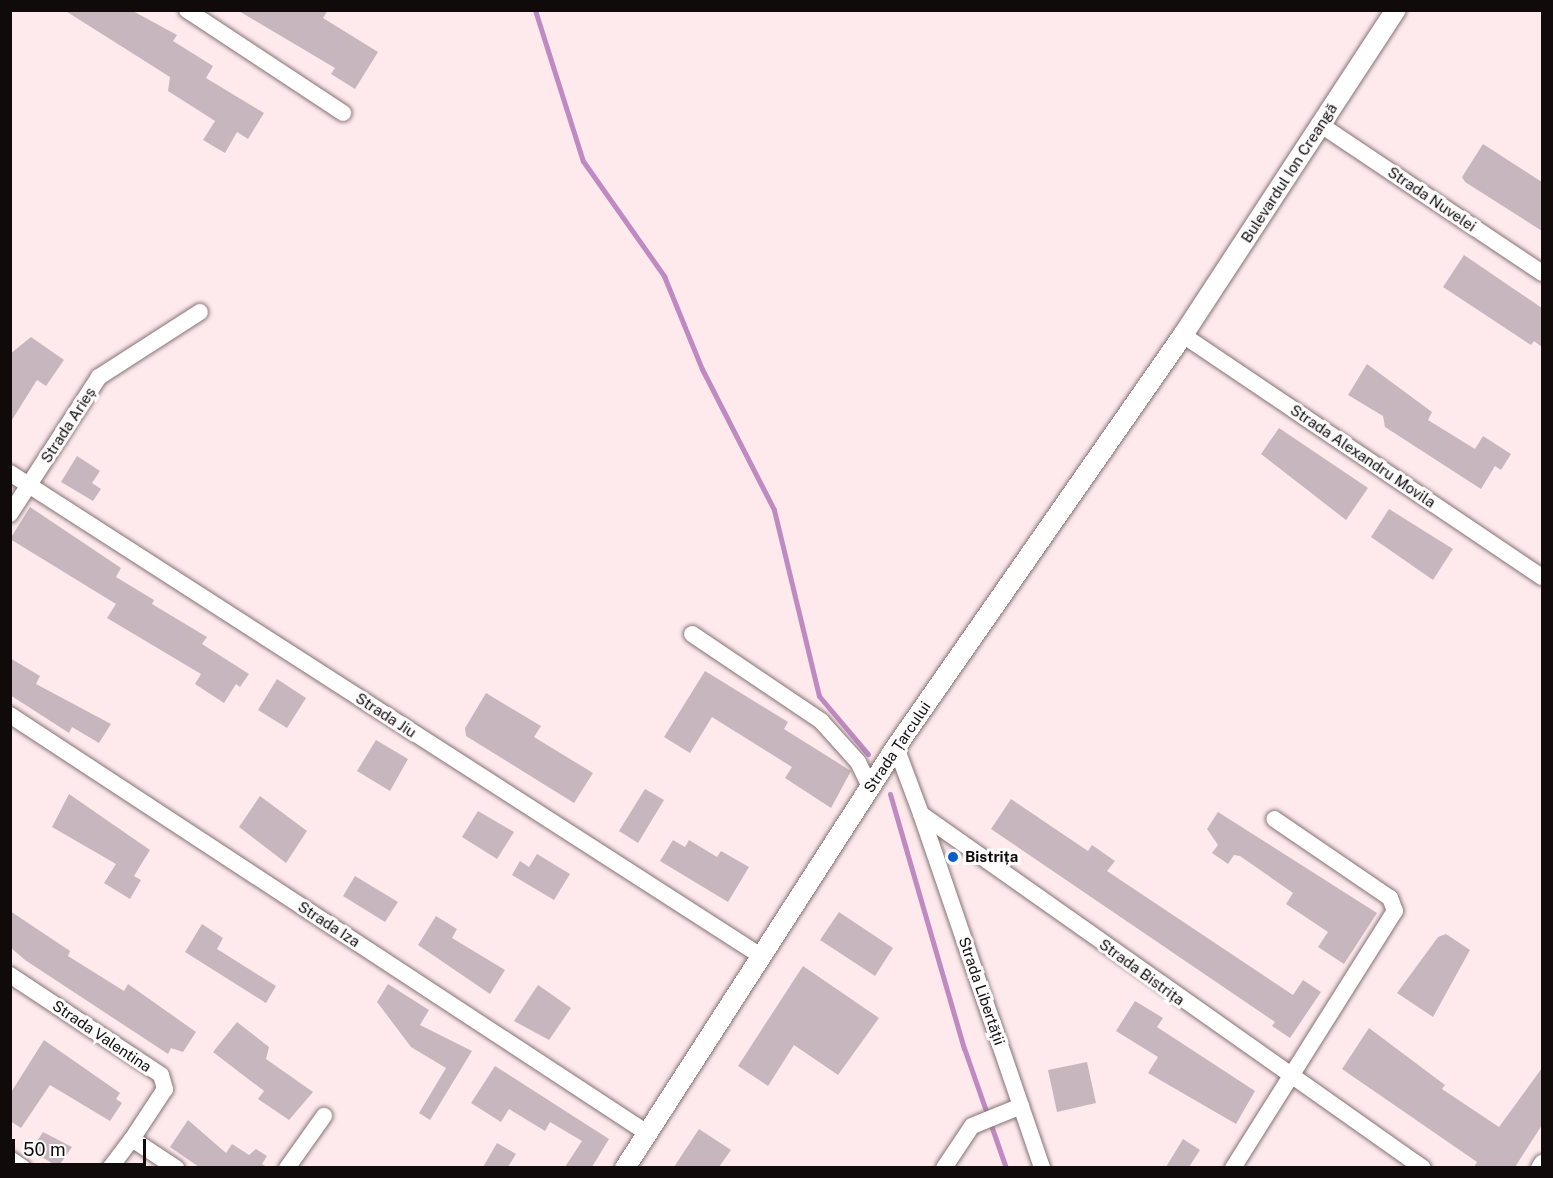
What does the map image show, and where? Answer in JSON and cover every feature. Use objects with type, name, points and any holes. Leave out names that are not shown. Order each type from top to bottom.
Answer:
[{"type":"street","points":[[187,10],[343,112]]},
{"type":"street","name":"Bulevardul Ion Creangă","points":[[1183,334],[1396,10]]},
{"type":"street","name":"Strada Nuvelei","points":[[1321,125],[1542,273]]},
{"type":"street","name":"Strada Arieș","points":[[10,514],[99,377],[200,312]]},
{"type":"street","name":"Strada Alexandru Movila","points":[[1183,334],[1542,577]]},
{"type":"street","name":"Strada Țarcului","points":[[625,1167],[896,747],[1183,334]]},
{"type":"street","name":"Strada Jiu","points":[[10,473],[761,956]]},
{"type":"street","points":[[692,634],[821,721],[858,762],[870,788]]},
{"type":"street","name":"Strada Iza","points":[[10,715],[647,1133]]},
{"type":"street","points":[[896,747],[921,814]]},
{"type":"street","name":"Strada Bistrița","points":[[921,814],[1288,1076],[1423,1167]]},
{"type":"street","name":"Strada Libertății","points":[[921,814],[1042,1167]]},
{"type":"street","points":[[1233,1167],[1288,1076],[1395,911],[1390,898],[1274,819]]},
{"type":"street","name":"Strada Valentina","points":[[10,975],[161,1075],[165,1089],[132,1139],[110,1167]]},
{"type":"street","points":[[944,1167],[972,1126],[1021,1106]]},
{"type":"street","points":[[287,1167],[324,1116]]},
{"type":"street","points":[[132,1139],[176,1167]]},
{"type":"street","points":[[10,1159],[23,1167]]},
{"type":"street","points":[[1539,1167],[1542,1163]]},
{"type":"building","points":[[64,10],[131,10],[177,35],[173,41],[213,66],[206,78],[264,113],[248,139],[237,132],[225,153],[203,140],[215,121],[168,91],[170,77]]},
{"type":"building","points":[[237,10],[328,10],[323,18],[378,52],[355,89],[331,74],[335,68]]},
{"type":"building","points":[[1483,144],[1542,182],[1542,231],[1465,182],[1462,177]]},
{"type":"building","points":[[1464,255],[1542,308],[1542,347],[1534,341],[1531,345],[1443,287]]},
{"type":"building","points":[[31,337],[64,360],[46,386],[37,380],[10,423],[10,354]]},
{"type":"building","points":[[1367,364],[1432,412],[1428,420],[1475,449],[1483,436],[1511,454],[1501,470],[1495,466],[1481,489],[1385,427],[1383,416],[1348,395]]},
{"type":"building","points":[[1279,428],[1368,488],[1346,520],[1261,454]]},
{"type":"building","points":[[77,456],[100,471],[92,483],[101,489],[93,501],[61,482]]},
{"type":"building","points":[[30,507],[121,568],[116,577],[154,600],[152,604],[207,637],[202,644],[249,674],[240,687],[236,684],[224,703],[195,684],[201,674],[107,618],[116,604],[10,539]]},
{"type":"building","points":[[1389,509],[1453,549],[1433,580],[1371,537]]},
{"type":"building","points":[[10,658],[40,676],[36,684],[111,724],[99,743],[72,727],[69,733],[10,695]]},
{"type":"building","points":[[705,671],[788,722],[784,729],[851,771],[831,808],[785,778],[792,767],[712,717],[690,753],[664,737]]},
{"type":"building","points":[[277,679],[306,698],[287,728],[258,710]]},
{"type":"building","points":[[486,693],[541,726],[534,737],[593,773],[574,803],[466,736],[465,728]]},
{"type":"building","points":[[376,740],[408,759],[390,791],[357,771]]},
{"type":"building","points":[[645,789],[664,800],[638,843],[619,831]]},
{"type":"building","points":[[69,794],[150,850],[134,876],[141,880],[130,899],[104,883],[116,864],[52,827]]},
{"type":"building","points":[[260,796],[307,831],[286,863],[239,827]]},
{"type":"building","points":[[1011,799],[1088,851],[1092,845],[1115,861],[1107,871],[1293,995],[1303,980],[1321,992],[1290,1038],[1272,1026],[1275,1022],[991,829]]},
{"type":"building","points":[[478,811],[514,832],[497,859],[462,837]]},
{"type":"building","points":[[1218,812],[1377,913],[1344,964],[1318,947],[1328,932],[1286,904],[1293,893],[1240,856],[1234,855],[1228,864],[1212,853],[1218,845],[1207,829]]},
{"type":"building","points":[[673,840],[685,847],[689,840],[717,857],[721,851],[749,867],[728,902],[660,861]]},
{"type":"building","points":[[537,854],[570,874],[554,900],[512,875],[520,861],[529,867]]},
{"type":"building","points":[[355,876],[398,902],[385,922],[343,896]]},
{"type":"building","points":[[10,911],[70,951],[68,956],[124,991],[128,984],[196,1032],[183,1052],[171,1048],[168,1054],[25,960],[10,947]]},
{"type":"building","points":[[839,912],[893,948],[875,976],[820,940]]},
{"type":"building","points":[[436,916],[457,929],[452,938],[505,970],[490,994],[418,945]]},
{"type":"building","points":[[202,924],[223,938],[217,949],[276,986],[266,1003],[185,952]]},
{"type":"building","points":[[1446,934],[1470,950],[1433,1017],[1397,993],[1438,937]]},
{"type":"building","points":[[803,966],[879,1018],[838,1075],[794,1045],[768,1086],[738,1066]]},
{"type":"building","points":[[388,984],[429,1010],[420,1025],[472,1051],[430,1120],[419,1113],[446,1068],[411,1047],[377,1002]]},
{"type":"building","points":[[538,985],[571,1008],[549,1040],[514,1021]]},
{"type":"building","points":[[1135,1001],[1163,1018],[1157,1027],[1255,1091],[1236,1124],[1148,1073],[1158,1057],[1116,1031]]},
{"type":"building","points":[[237,1022],[269,1047],[266,1059],[313,1092],[289,1120],[258,1099],[264,1091],[213,1052]]},
{"type":"building","points":[[1369,1028],[1445,1085],[1442,1089],[1499,1127],[1542,1068],[1542,1125],[1515,1167],[1474,1167],[1477,1162],[1342,1069]]},
{"type":"building","points":[[44,1040],[120,1093],[116,1099],[122,1103],[110,1121],[50,1085],[21,1128],[10,1121],[10,1094]]},
{"type":"building","points":[[1087,1062],[1096,1103],[1057,1112],[1048,1070]]},
{"type":"building","points":[[495,1066],[609,1139],[592,1167],[565,1167],[582,1141],[550,1122],[545,1131],[509,1109],[501,1122],[471,1103]]},
{"type":"building","points":[[188,1120],[226,1153],[232,1144],[249,1155],[256,1149],[267,1156],[262,1164],[267,1167],[199,1167],[170,1147]]},
{"type":"building","points":[[699,1129],[731,1150],[719,1167],[674,1167]]},
{"type":"building","points":[[43,1132],[72,1147],[58,1167],[31,1150]]},
{"type":"building","points":[[1183,1139],[1200,1150],[1189,1167],[1166,1167]]},
{"type":"building","points":[[497,1143],[516,1154],[508,1167],[483,1167]]},
{"type":"waterway","points":[[535,10],[583,161],[664,276],[702,369],[774,510],[819,696],[868,754]]},
{"type":"waterway","points":[[890,794],[964,1048],[1006,1168]]},
{"type":"place","name":"Bistrița","points":[[953,857]]}]
